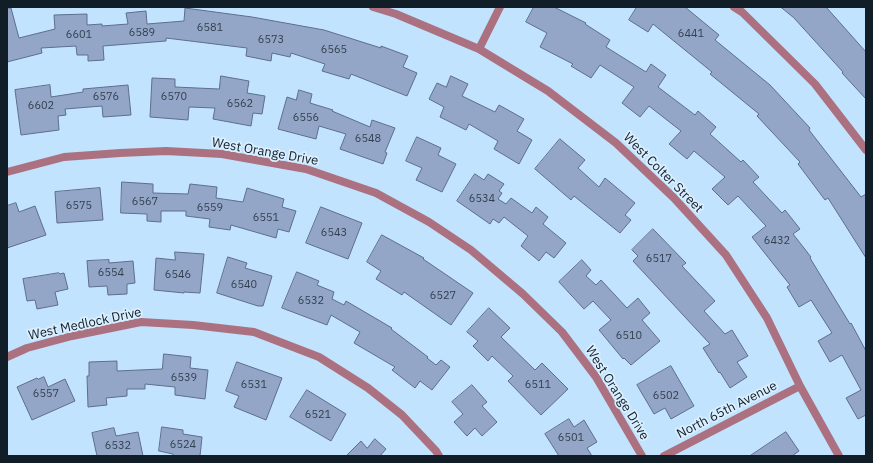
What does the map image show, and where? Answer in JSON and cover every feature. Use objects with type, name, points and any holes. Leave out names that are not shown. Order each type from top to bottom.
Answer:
[{"type":"street","name":"West Colter Street","points":[[374,7],[396,14],[479,49],[548,91],[616,143],[674,198],[726,255],[767,318],[800,386],[839,456]]},
{"type":"street","points":[[479,49],[500,7]]},
{"type":"street","points":[[734,7],[742,12],[815,84],[866,150]]},
{"type":"street","name":"West Orange Drive","points":[[7,172],[64,157],[166,151],[222,154],[306,169],[376,193],[429,222],[471,250],[523,294],[562,332],[596,377],[642,456]]},
{"type":"street","name":"West Medlock Drive","points":[[7,357],[27,348],[64,338],[141,322],[193,325],[254,332],[319,357],[368,388],[402,415],[439,456]]},
{"type":"street","name":"North 65th Avenue","points":[[664,456],[800,386]]},
{"type":"building","points":[[534,7],[554,7],[586,23],[585,24],[610,40],[606,47],[646,72],[651,64],[666,75],[658,87],[695,115],[698,111],[716,127],[710,134],[741,162],[743,160],[759,177],[753,182],[782,213],[785,210],[800,229],[793,234],[811,257],[810,258],[850,324],[851,323],[866,351],[866,415],[858,419],[846,398],[861,390],[842,355],[830,362],[818,341],[832,333],[811,300],[799,307],[787,287],[790,285],[752,237],[766,226],[738,196],[728,205],[712,189],[725,177],[694,151],[687,159],[669,144],[681,131],[649,106],[640,117],[622,103],[634,87],[600,65],[591,78],[571,66],[573,64],[540,47],[547,33],[526,22]]},
{"type":"building","points":[[637,7],[685,7],[719,35],[715,40],[770,85],[810,128],[809,130],[861,197],[866,194],[866,258],[828,198],[825,200],[798,164],[800,162],[757,116],[759,114],[710,74],[712,72],[653,24],[648,32],[629,20]]},
{"type":"building","points":[[781,7],[826,7],[866,52],[866,99],[794,18]]},
{"type":"building","points":[[7,8],[11,8],[19,38],[55,29],[54,15],[87,14],[87,25],[102,24],[102,26],[128,24],[126,13],[146,11],[147,24],[184,21],[185,8],[252,17],[324,30],[381,48],[381,46],[408,56],[403,67],[417,73],[407,96],[351,74],[349,79],[322,71],[325,64],[291,53],[290,57],[272,53],[271,61],[246,56],[247,48],[166,38],[166,41],[103,46],[104,60],[88,61],[88,55],[77,55],[76,46],[41,48],[42,53],[7,62]]},
{"type":"building","points":[[221,76],[249,81],[247,93],[265,96],[262,114],[253,113],[251,126],[213,119],[215,108],[189,107],[188,120],[150,117],[152,78],[175,79],[175,87],[219,89]]},
{"type":"building","points":[[451,76],[468,84],[462,96],[495,112],[499,105],[524,119],[517,131],[532,140],[519,164],[494,149],[498,141],[469,124],[466,130],[440,117],[444,107],[429,99],[437,83],[446,87]]},
{"type":"building","points":[[50,85],[51,97],[83,92],[83,89],[128,85],[131,115],[103,117],[102,106],[65,109],[66,115],[58,116],[59,130],[21,135],[15,90]]},
{"type":"building","points":[[299,90],[312,94],[310,103],[333,110],[332,111],[370,127],[372,120],[395,128],[385,152],[387,153],[383,164],[340,149],[346,134],[319,126],[316,139],[278,129],[287,97],[296,100]]},
{"type":"building","points":[[417,137],[441,148],[438,155],[456,164],[442,192],[416,180],[422,168],[406,161]]},
{"type":"building","points":[[560,139],[585,160],[578,168],[599,187],[605,178],[635,203],[625,215],[631,220],[620,233],[574,196],[571,200],[535,169]]},
{"type":"building","points":[[475,174],[484,180],[488,174],[504,184],[499,191],[502,193],[498,199],[506,204],[511,198],[532,213],[536,207],[548,217],[543,224],[566,243],[554,258],[546,252],[539,261],[521,246],[528,236],[504,217],[499,223],[493,219],[490,224],[457,201]]},
{"type":"building","points":[[122,182],[153,184],[153,193],[188,194],[190,184],[217,187],[216,198],[243,202],[247,188],[284,199],[282,207],[296,211],[289,232],[278,229],[276,238],[231,225],[230,230],[209,227],[210,219],[186,216],[186,211],[161,211],[161,222],[147,221],[147,214],[121,213]]},
{"type":"building","points":[[100,188],[103,220],[57,223],[55,192]]},
{"type":"building","points":[[16,203],[19,212],[35,206],[46,235],[7,248],[7,206]]},
{"type":"building","points":[[321,207],[362,223],[348,259],[306,243]]},
{"type":"building","points":[[653,229],[686,263],[682,266],[715,301],[704,311],[725,334],[732,330],[748,356],[737,362],[747,377],[730,388],[703,348],[710,344],[633,261],[638,256],[632,250]]},
{"type":"building","points":[[382,235],[424,258],[423,259],[473,293],[451,325],[404,292],[402,295],[376,279],[381,271],[367,262]]},
{"type":"building","points":[[175,252],[204,254],[200,293],[154,290],[156,258],[175,260]]},
{"type":"building","points":[[228,257],[247,263],[245,268],[272,276],[263,306],[258,306],[217,293]]},
{"type":"building","points":[[109,260],[109,263],[133,261],[135,283],[127,284],[127,294],[108,295],[107,286],[89,287],[87,261]]},
{"type":"building","points":[[582,260],[591,270],[586,276],[596,285],[601,280],[627,308],[638,298],[650,313],[642,320],[660,341],[631,365],[624,358],[623,359],[599,330],[611,320],[593,301],[584,309],[559,282]]},
{"type":"building","points":[[297,272],[319,281],[317,285],[334,292],[332,299],[344,305],[346,301],[392,328],[391,329],[428,357],[427,358],[436,365],[441,360],[450,367],[432,390],[420,381],[415,388],[392,370],[395,367],[354,343],[360,332],[331,315],[327,325],[282,308]]},
{"type":"building","points":[[64,273],[68,289],[55,292],[58,305],[37,309],[35,300],[27,301],[23,279]]},
{"type":"building","points":[[489,308],[510,328],[501,337],[535,370],[542,363],[568,389],[541,415],[508,381],[513,376],[492,356],[488,361],[473,346],[478,341],[467,332]]},
{"type":"building","points":[[164,354],[191,357],[190,368],[208,370],[205,399],[175,395],[175,387],[145,384],[145,389],[127,389],[127,396],[106,398],[107,405],[88,407],[87,376],[89,376],[89,362],[117,361],[117,371],[162,369]]},
{"type":"building","points":[[237,362],[282,378],[266,420],[234,407],[239,396],[226,391]]},
{"type":"building","points":[[671,366],[694,406],[671,419],[665,408],[654,414],[637,385]]},
{"type":"building","points":[[44,377],[48,387],[65,379],[75,401],[32,420],[17,387],[37,378]]},
{"type":"building","points":[[472,385],[487,402],[482,406],[497,422],[482,436],[475,428],[467,436],[454,422],[463,414],[452,402]]},
{"type":"building","points":[[307,390],[346,414],[331,441],[290,417]]},
{"type":"building","points":[[569,419],[574,427],[584,420],[597,442],[587,448],[592,456],[559,456],[545,434]]},
{"type":"building","points":[[162,427],[183,430],[183,434],[202,437],[200,456],[173,456],[173,454],[159,451]]},
{"type":"building","points":[[114,428],[116,436],[138,432],[143,456],[97,456],[92,433]]},
{"type":"building","points":[[786,432],[799,451],[792,456],[750,456]]},
{"type":"building","points":[[375,439],[386,449],[380,456],[346,456],[361,441],[367,448]]}]
